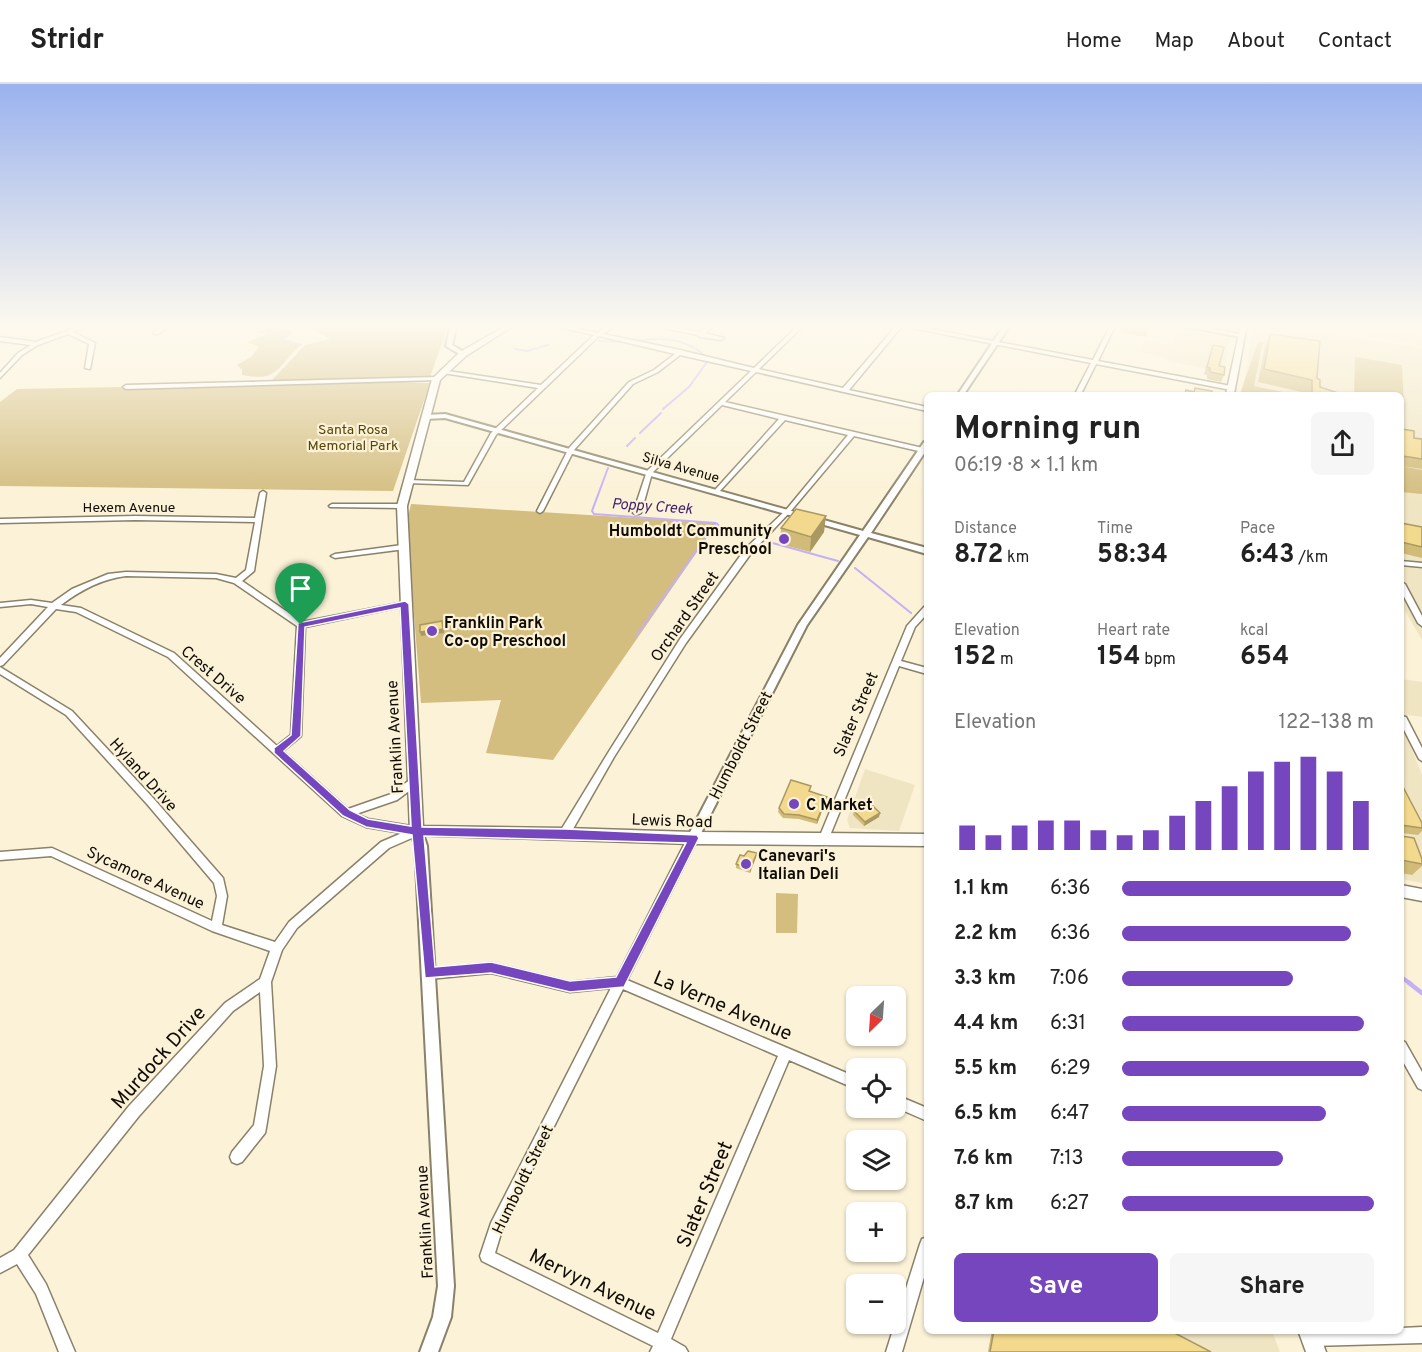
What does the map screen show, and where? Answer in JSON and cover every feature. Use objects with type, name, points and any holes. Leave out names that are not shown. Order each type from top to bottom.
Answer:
[{"type":"main road","name":"Franklin Avenue","points":[[417,831],[402,547],[402,506],[435,383]]},
{"type":"main road","name":"Lewis Road","points":[[417,831],[693,838],[924,840]]},
{"type":"main road","points":[[1404,892],[1422,895]]},
{"type":"street","points":[[126,387],[274,383]]},
{"type":"street","points":[[518,383],[541,387]]},
{"type":"street","points":[[408,482],[466,484],[497,430],[545,383]]},
{"type":"street","points":[[540,511],[571,449],[631,383]]},
{"type":"street","points":[[637,513],[649,472],[740,383]]},
{"type":"street","points":[[815,383],[924,408]]},
{"type":"street","points":[[845,390],[851,383]]},
{"type":"street","points":[[1193,383],[1230,391]]},
{"type":"street","points":[[720,403],[851,435],[924,448]]},
{"type":"street","name":"Silva Avenue","points":[[426,417],[445,416],[571,449],[924,550]]},
{"type":"street","points":[[717,491],[783,418]]},
{"type":"street","name":"Orchard Street","points":[[566,833],[611,755],[683,641],[749,550],[788,511],[851,435]]},
{"type":"street","name":"Humboldt Street","points":[[487,1256],[496,1228],[783,660],[803,625],[924,451]]},
{"type":"street","points":[[237,581],[250,571],[263,493]]},
{"type":"street","points":[[332,506],[402,506]]},
{"type":"street","name":"Hexem Avenue","points":[[0,521],[135,518],[258,520]]},
{"type":"street","points":[[335,556],[402,547]]},
{"type":"street","points":[[1404,563],[1422,565]]},
{"type":"street","points":[[0,663],[55,605],[75,591],[108,576],[126,574],[216,576],[237,581],[301,625],[405,604]]},
{"type":"street","points":[[1404,590],[1422,623]]},
{"type":"street","name":"Crest Drive","points":[[0,605],[31,602],[78,610],[171,655],[346,813],[366,823],[417,831]]},
{"type":"street","name":"Slater Street","points":[[824,838],[911,626],[924,612]]},
{"type":"street","points":[[278,750],[296,736],[301,625]]},
{"type":"street","points":[[896,662],[924,669]]},
{"type":"street","name":"Hyland Drive","points":[[0,670],[69,713],[150,801],[219,881],[222,896],[216,928]]},
{"type":"street","points":[[1404,721],[1422,757]]},
{"type":"street","points":[[346,813],[394,797],[414,782]]},
{"type":"street","points":[[237,1157],[260,1128],[270,1066],[265,982],[277,948],[293,925],[385,844],[417,831]]},
{"type":"street","name":"Franklin Avenue","points":[[417,831],[421,846],[446,1286],[442,1317],[429,1352]]},
{"type":"street","name":"Sycamore Avenue","points":[[0,856],[52,852],[216,928],[277,948]]},
{"type":"street","name":"La Verne Avenue","points":[[429,974],[491,968],[570,987],[619,982],[846,1079]]},
{"type":"street","name":"Murdock Drive","points":[[19,1255],[134,1112],[229,1007],[265,982]]},
{"type":"street","points":[[1404,1051],[1422,1084]]},
{"type":"street","name":"Slater Street","points":[[660,1347],[786,1052]]},
{"type":"street","points":[[906,1106],[924,1114]]},
{"type":"street","points":[[894,1352],[924,1254]]},
{"type":"street","points":[[0,1266],[19,1255],[41,1289],[67,1352]]},
{"type":"street","name":"Mervyn Avenue","points":[[487,1256],[660,1347],[680,1352]]},
{"type":"street","points":[[1312,1340],[1422,1335]]},
{"type":"shaded area","points":[[1244,383],[1422,383],[1422,640],[1404,609],[1404,392],[1242,392]]},
{"type":"shaded area","points":[[1404,679],[1422,682],[1422,717],[1404,714]]},
{"type":"shaded area","points":[[1404,730],[1422,775],[1422,883],[1404,880]]},
{"type":"shaded area","points":[[865,769],[915,785],[899,831],[850,828],[847,820]]},
{"type":"shaded area","points":[[991,1334],[1273,1334],[1280,1352],[988,1352]]},
{"type":"green space","name":"Santa Rosa Memorial Park","points":[[430,383],[393,491],[0,486],[0,402],[17,389]]},
{"type":"green space","points":[[1244,383],[1255,383],[1254,386],[1283,392],[1241,392]]},
{"type":"green space","points":[[1354,383],[1403,383],[1403,392],[1354,392]]},
{"type":"green space","points":[[1404,467],[1422,470],[1422,494],[1404,492]]},
{"type":"green space","points":[[411,504],[717,523],[553,760],[486,753],[501,700],[421,703],[409,551],[408,517]]},
{"type":"green space","points":[[776,893],[798,894],[797,933],[776,933]]},
{"type":"building","points":[[1312,383],[1320,383],[1320,387],[1335,392],[1312,392]]},
{"type":"building","points":[[1195,388],[1212,391],[1212,392],[1194,392]]},
{"type":"building","points":[[1404,429],[1414,431],[1414,438],[1422,439],[1422,459],[1404,456]]},
{"type":"building","points":[[796,509],[826,516],[811,537],[781,528]]},
{"type":"building","points":[[1404,524],[1422,527],[1422,547],[1404,543]]},
{"type":"building","points":[[442,621],[443,629],[420,632],[420,625]]},
{"type":"building","points":[[791,780],[811,786],[809,791],[827,797],[817,820],[784,814],[779,808]]},
{"type":"building","points":[[1404,789],[1422,823],[1422,828],[1404,825]]},
{"type":"building","points":[[869,802],[880,813],[865,822],[854,811]]},
{"type":"building","points":[[1404,836],[1414,838],[1422,864],[1404,861]]},
{"type":"building","name":"Canevari's Italian Deli","points":[[748,851],[757,853],[750,869],[736,864],[740,855],[744,856]]},
{"type":"building","points":[[993,1334],[1177,1334],[1211,1352],[990,1352]]},
{"type":"waterway","name":"Poppy Creek","points":[[663,409],[692,383]]},
{"type":"waterway","name":"Poppy Creek","points":[[640,433],[661,413]]},
{"type":"waterway","name":"Poppy Creek","points":[[627,446],[635,438]]},
{"type":"waterway","name":"Poppy Creek","points":[[608,468],[592,511],[594,514],[716,523]]},
{"type":"waterway","points":[[636,636],[716,523]]},
{"type":"waterway","name":"Poppy Creek","points":[[716,523],[723,529],[753,536]]},
{"type":"waterway","name":"Poppy Creek","points":[[769,542],[838,561]]},
{"type":"waterway","name":"Poppy Creek","points":[[855,568],[911,613]]},
{"type":"waterway","name":"Poppy Creek","points":[[1404,979],[1411,984]]},
{"type":"waterway","name":"Poppy Creek","points":[[1409,983],[1422,993]]},
{"type":"place","name":"Humboldt Community Preschool","points":[[784,539]]},
{"type":"place","name":"Franklin Park Co-op Preschool","points":[[432,631]]},
{"type":"place","name":"C Market","points":[[794,804]]},
{"type":"place","name":"Canevari's Italian Deli","points":[[746,864]]},
{"type":"route","points":[[301,625],[296,736],[278,750],[346,813],[366,823],[417,831],[421,846],[429,974],[491,968],[570,987],[619,982],[693,838],[417,831],[405,604],[301,625]]}]
